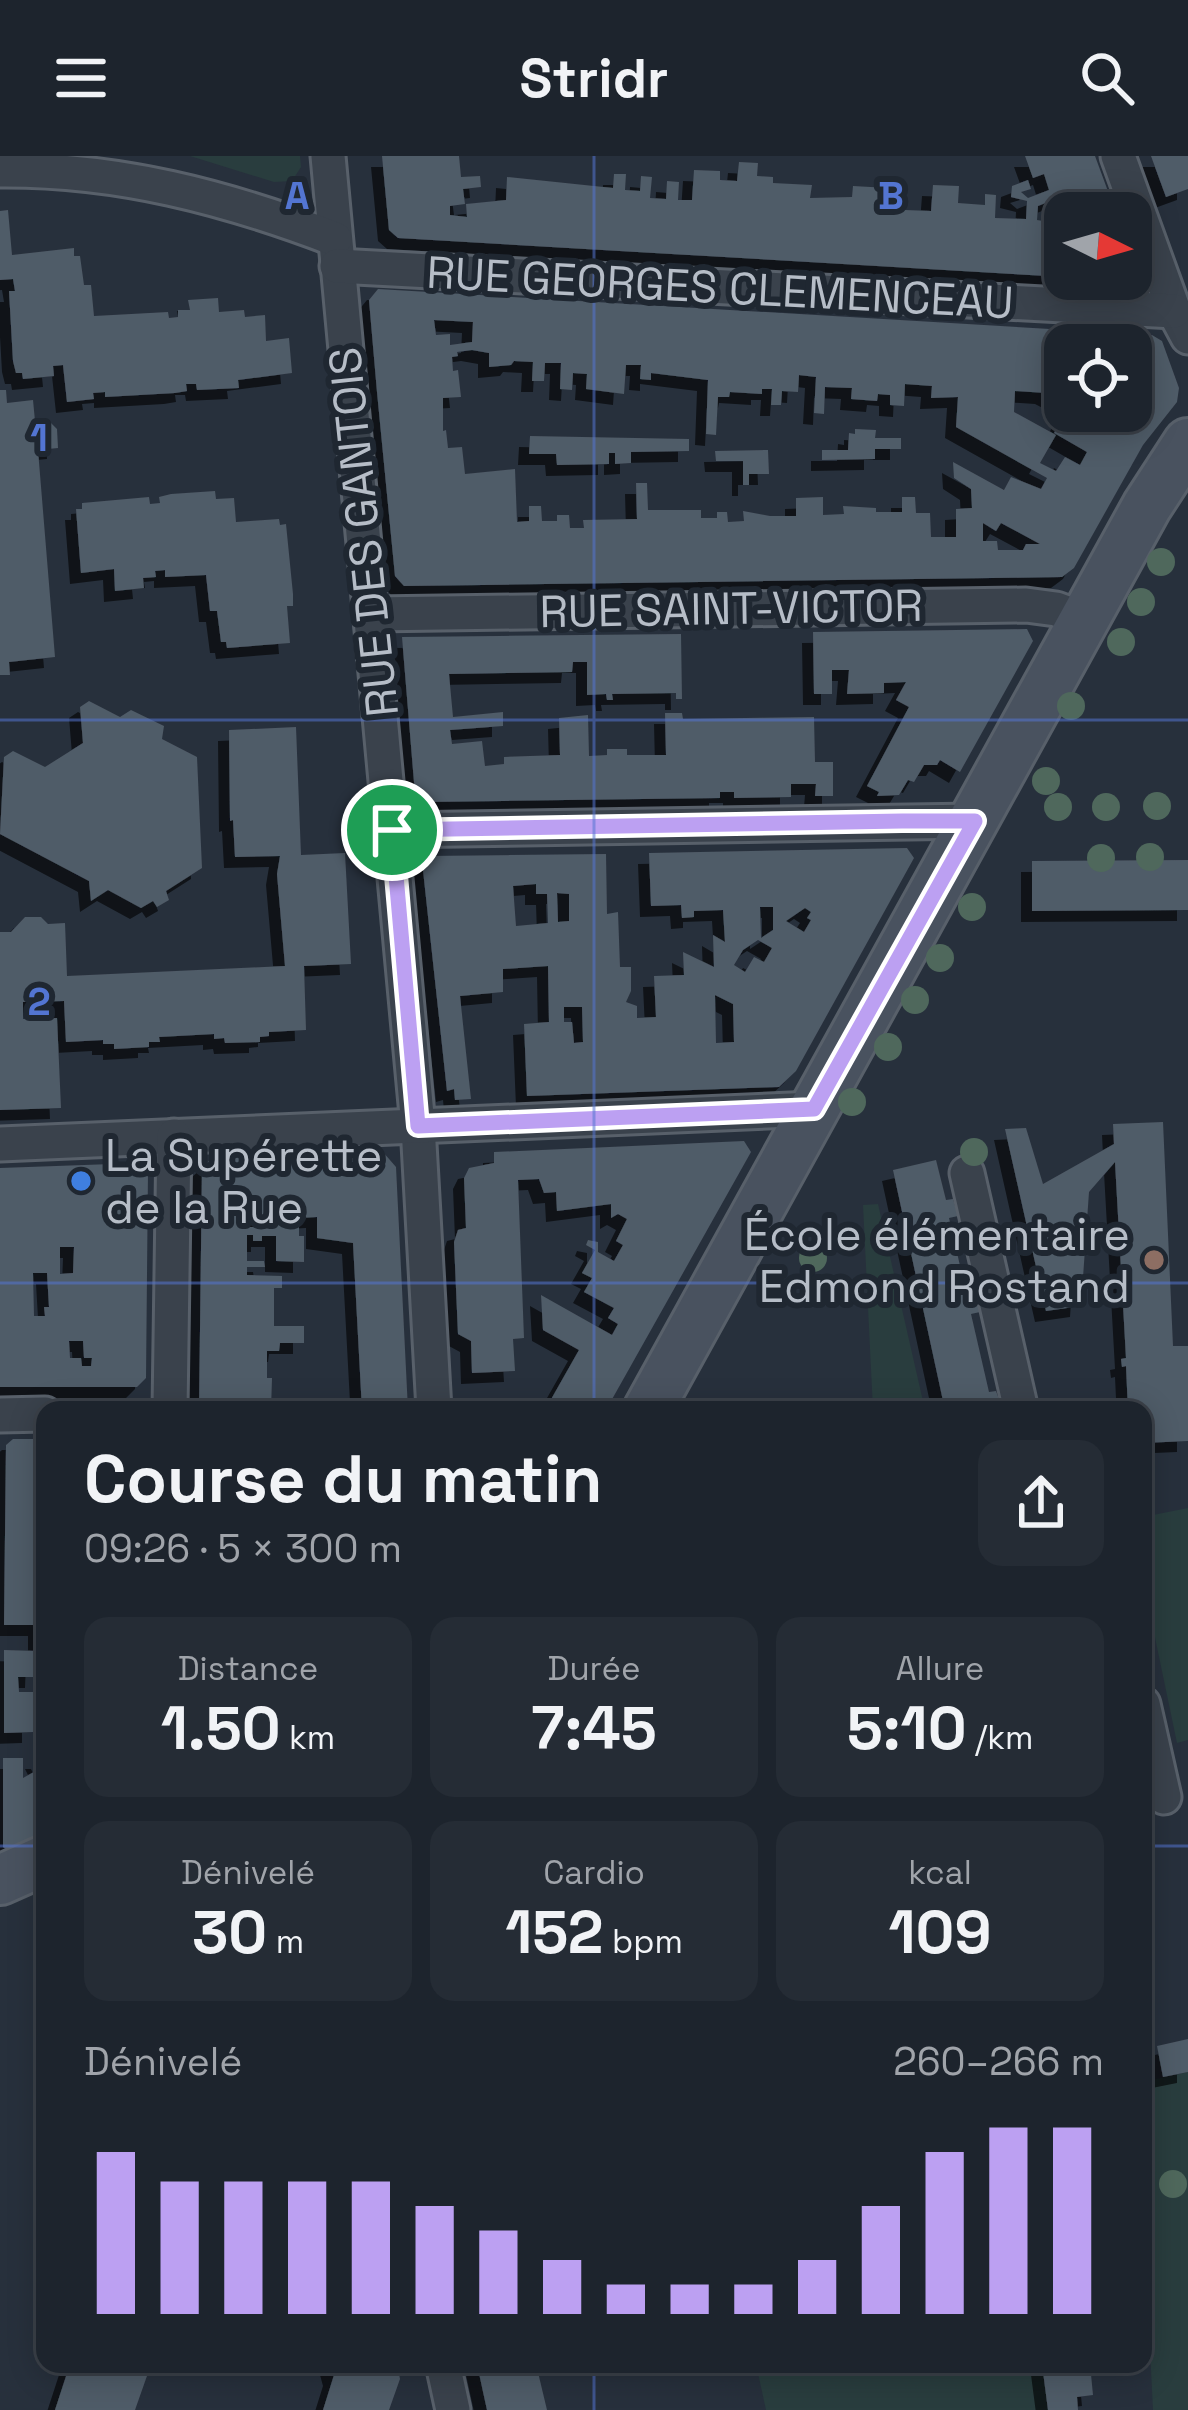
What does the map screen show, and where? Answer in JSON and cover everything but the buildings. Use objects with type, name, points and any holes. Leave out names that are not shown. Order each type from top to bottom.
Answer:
[{"type":"street","name":"RUE DES GANTOIS","points":[[328,156],[418,1126],[433,1401]]},
{"type":"street","points":[[1118,156],[1181,324]]},
{"type":"street","name":"RUE GEORGES CLEMENCEAU","points":[[0,170],[93,173],[163,184],[336,252],[1181,324]]},
{"type":"street","points":[[653,1401],[1156,489],[1188,442]]},
{"type":"street","name":"RUE SAINT-VICTOR","points":[[373,614],[1025,605],[1087,620]]},
{"type":"street","points":[[392,830],[975,821]]},
{"type":"street","points":[[0,1144],[814,1109]]},
{"type":"street","points":[[170,1401],[174,1136]]},
{"type":"street","points":[[968,1174],[1019,1401]]},
{"type":"street","points":[[0,1415],[36,1414]]},
{"type":"street","points":[[1152,1742],[1165,1797]]},
{"type":"street","points":[[0,1880],[36,1864]]},
{"type":"street","points":[[445,2373],[453,2410]]},
{"type":"green space","points":[[190,156],[300,156],[301,167],[292,181],[274,182]]},
{"type":"green space","points":[[878,1204],[923,1401],[873,1401],[863,1205]]},
{"type":"green space","points":[[1188,1508],[1188,1740],[1177,1743],[1152,1623],[1152,1515]]},
{"type":"green space","points":[[1188,2072],[1188,2410],[1153,2410],[1152,2080]]},
{"type":"green space","points":[[758,2373],[1043,2373],[1048,2410],[766,2410]]},
{"type":"place","name":"La Supérette de la Rue","points":[[81,1181]]},
{"type":"place","name":"École élémentaire Edmond Rostand","points":[[1154,1260]]},
{"type":"route","points":[[975,821],[814,1109],[418,1126],[392,830],[975,821]]}]
